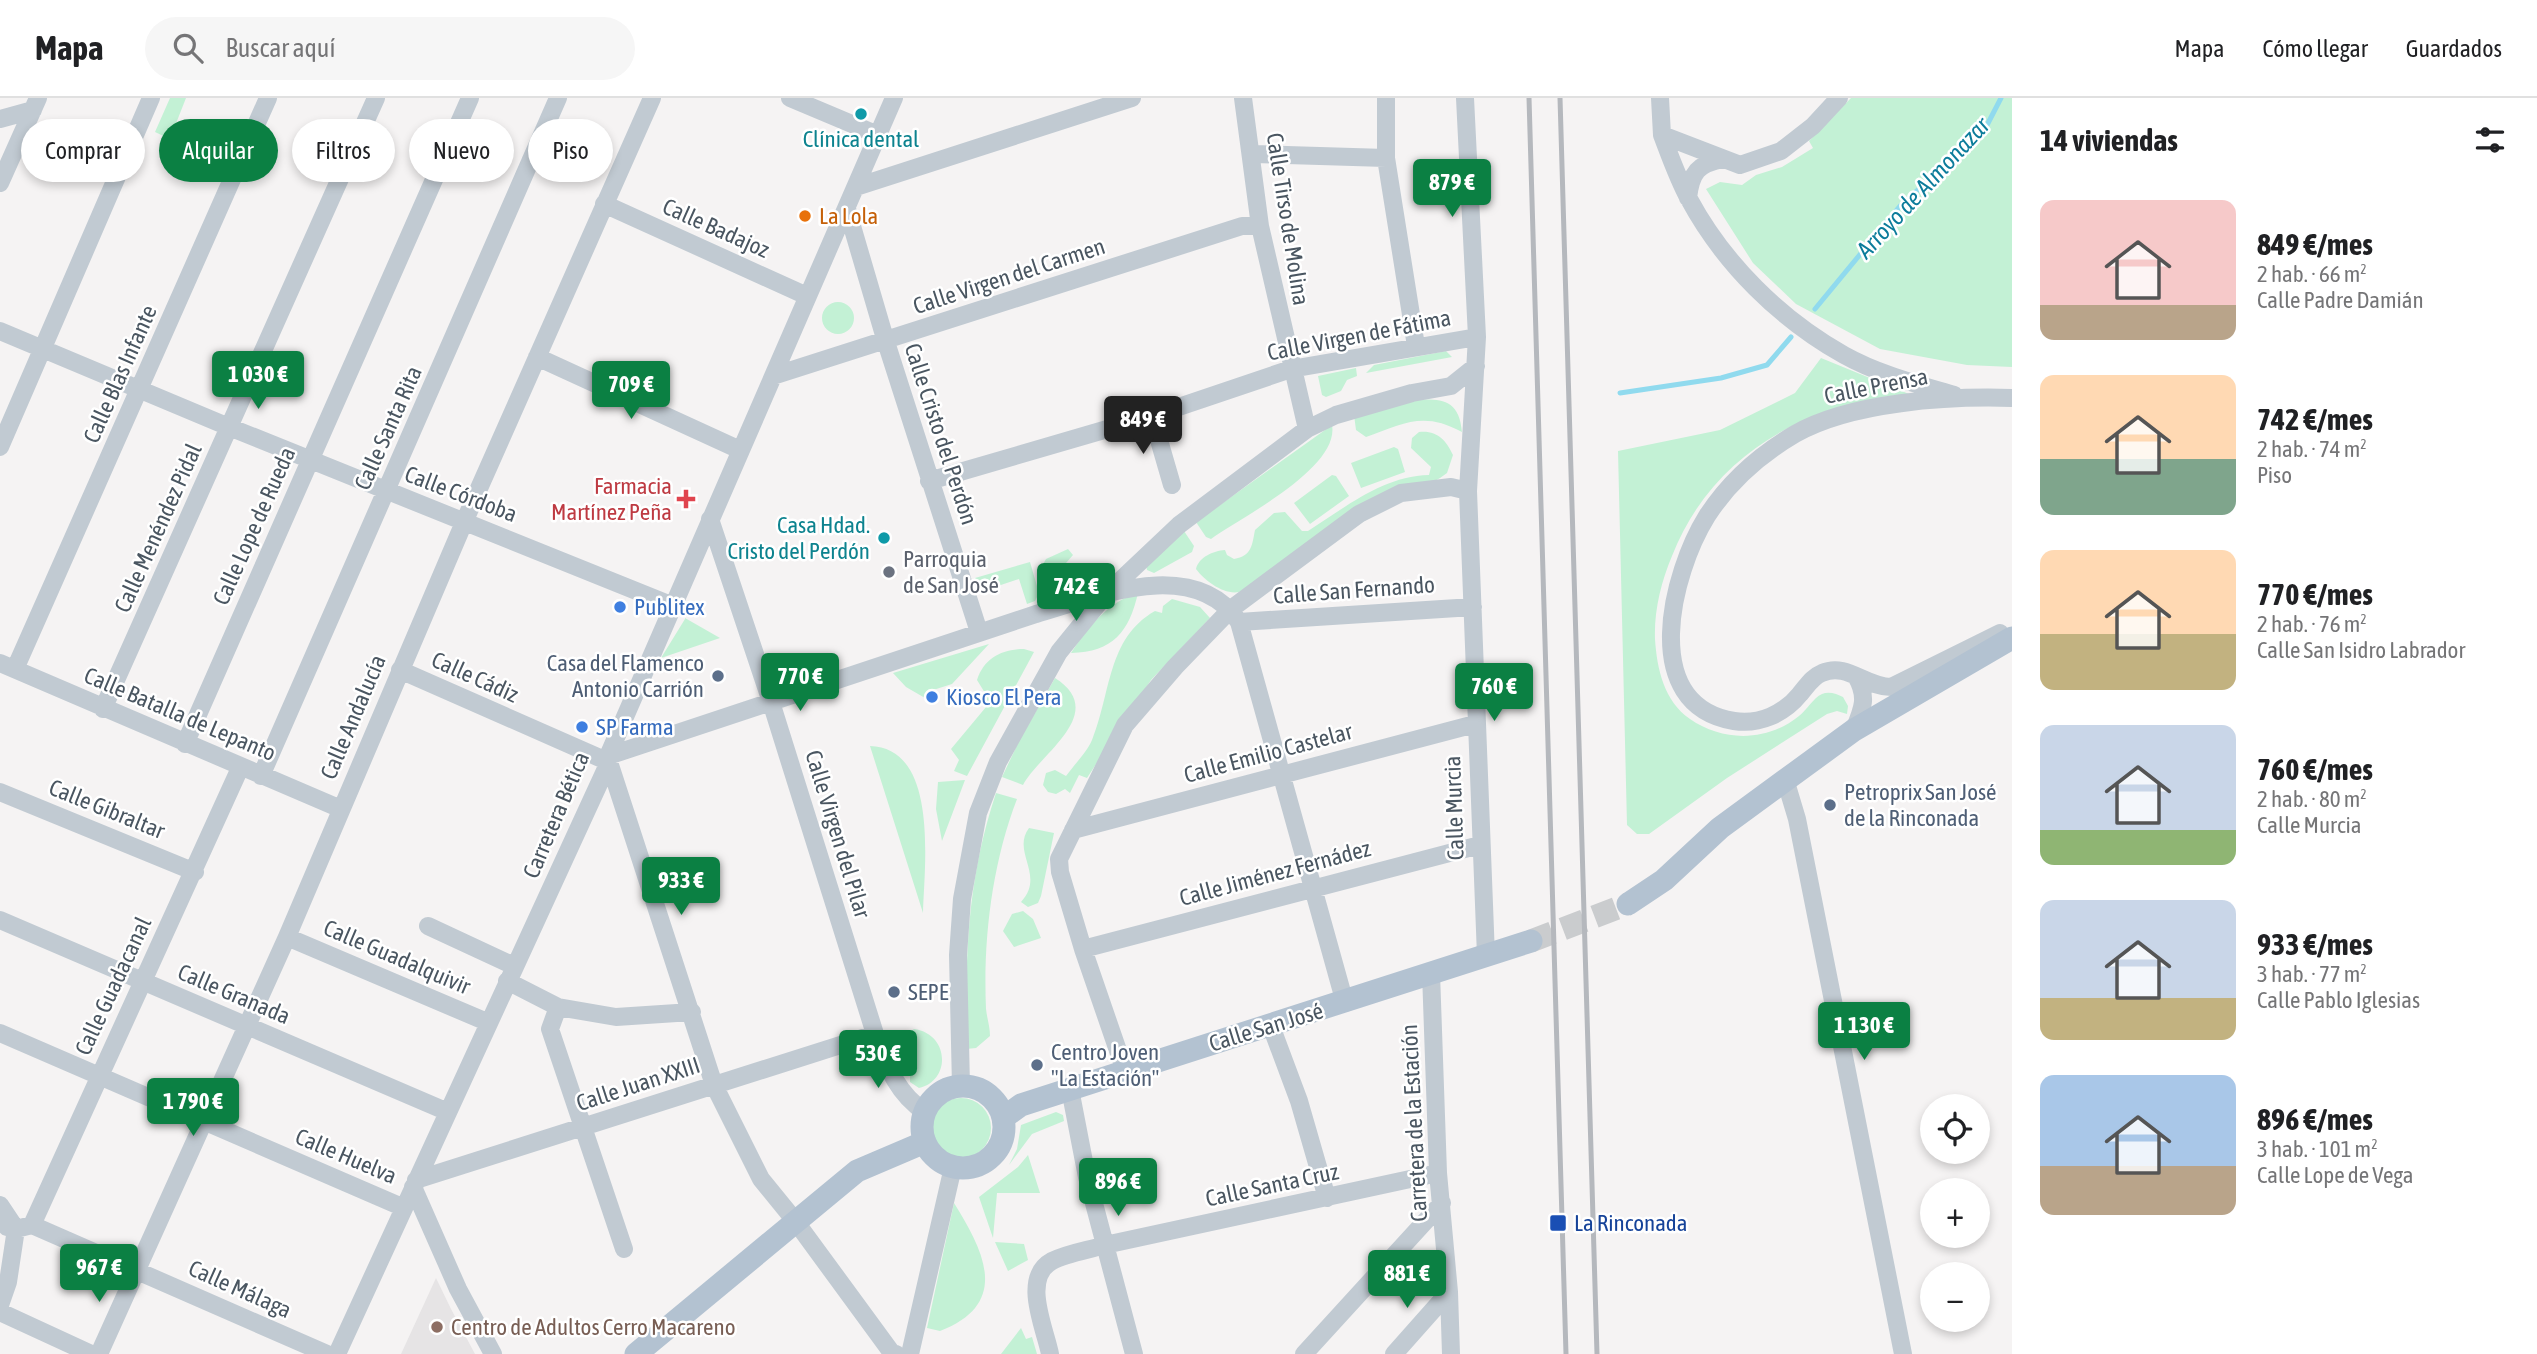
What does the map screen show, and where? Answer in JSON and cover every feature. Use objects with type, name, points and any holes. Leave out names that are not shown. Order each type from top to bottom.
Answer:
[{"type":"main road","points":[[1628,904],[1664,880],[1720,828],[1854,730],[2012,638]]},
{"type":"main road","name":"Calle San José","points":[[1003,1118],[1021,1105],[1531,941]]},
{"type":"main road","points":[[961,1086],[983,1091],[999,1107],[1003,1118],[1000,1145],[992,1156],[981,1164],[953,1167],[931,1153],[922,1132],[925,1112],[939,1094],[961,1086]]},
{"type":"main road","points":[[636,1354],[857,1171],[925,1142]]},
{"type":"street","points":[[0,447],[151,98]]},
{"type":"street","name":"Calle Blas Infante","points":[[7,666],[140,390],[268,98]]},
{"type":"street","name":"Calle Menéndez Pidal","points":[[103,709],[376,98]]},
{"type":"street","name":"Calle Lope de Rueda","points":[[185,744],[470,98]]},
{"type":"street","name":"Calle Santa Rita","points":[[261,776],[558,98]]},
{"type":"street","name":"Calle Andalucía","points":[[99,1354],[135,1269],[288,937],[465,520],[652,98]]},
{"type":"street","points":[[790,98],[878,135]]},
{"type":"street","name":"Carretera Bética","points":[[337,1354],[608,759],[671,606],[894,98]]},
{"type":"street","points":[[856,187],[1132,98]]},
{"type":"street","name":"Calle Tirso de Molina","points":[[1243,98],[1253,153],[1260,226],[1307,429]]},
{"type":"street","points":[[1386,98],[1386,158],[1416,346]]},
{"type":"street","name":"Calle Murcia","points":[[1465,98],[1477,337],[1471,444],[1460,489],[1473,607],[1475,724],[1486,956]]},
{"type":"street","points":[[1660,98],[1662,135],[1688,198],[1723,249],[1769,303],[1844,355],[1895,377],[1959,396]]},
{"type":"street","points":[[1662,135],[1740,165],[1781,151],[1813,126],[1839,98]]},
{"type":"street","points":[[0,119],[35,104]]},
{"type":"street","points":[[0,183],[35,104]]},
{"type":"street","points":[[1253,153],[1386,158]]},
{"type":"street","points":[[1688,198],[1692,176],[1697,168],[1723,159]]},
{"type":"street","name":"Calle Badajoz","points":[[604,204],[807,296]]},
{"type":"street","name":"Calle Cristo del Perdón","points":[[847,209],[929,481],[979,632]]},
{"type":"street","name":"Calle Virgen del Carmen","points":[[773,376],[1242,226],[1260,226]]},
{"type":"street","points":[[829,249],[859,253]]},
{"type":"street","name":"Calle Córdoba","points":[[0,331],[671,606]]},
{"type":"street","name":"Calle Virgen de Fátima","points":[[929,481],[1152,415],[1291,369],[1477,337]]},
{"type":"street","points":[[537,357],[740,450]]},
{"type":"street","points":[[961,1086],[958,955],[962,899],[978,813],[998,762],[1059,652],[1106,594],[1179,525],[1307,429],[1336,415],[1399,396],[1451,386],[1476,366]]},
{"type":"street","points":[[1433,391],[1454,396],[1473,408]]},
{"type":"street","name":"Calle Prensa","points":[[2012,398],[1959,396],[1845,414],[1795,434],[1748,468],[1707,516],[1681,572],[1672,616],[1673,667],[1684,690],[1702,707],[1734,721],[1753,721],[1786,709],[1810,681],[1823,672],[1842,669],[1876,687],[1891,687],[2005,631],[2012,631]]},
{"type":"street","points":[[1152,415],[1172,485]]},
{"type":"street","points":[[1125,1071],[1059,872],[1059,859],[1125,725],[1175,667],[1359,514],[1401,493],[1460,489]]},
{"type":"street","name":"Calle Virgen del Pilar","points":[[709,519],[771,702],[875,1034],[895,1081],[908,1100],[925,1112]]},
{"type":"street","points":[[1134,566],[1151,579],[1208,596],[1235,615],[1284,773],[1311,889],[1345,1003]]},
{"type":"street","points":[[893,1354],[761,1179],[714,1085],[608,759],[979,632],[1106,594],[1171,584]]},
{"type":"street","name":"Calle San Fernando","points":[[1235,615],[1473,607]]},
{"type":"street","points":[[1052,610],[1068,620],[1072,637]]},
{"type":"street","name":"Calle Batalla de Lepanto","points":[[7,666],[341,809]]},
{"type":"street","name":"Calle Cádiz","points":[[400,670],[608,759]]},
{"type":"street","points":[[1854,730],[1865,699],[1864,690],[1856,676]]},
{"type":"street","name":"Calle Emilio Castelar","points":[[1073,830],[1475,724]]},
{"type":"street","name":"Calle Guadacanal","points":[[0,1305],[8,1282],[16,1227],[99,1075],[141,981],[195,872],[240,768]]},
{"type":"street","points":[[1785,779],[1797,819],[1903,1354]]},
{"type":"street","name":"Calle Gibraltar","points":[[0,792],[195,872]]},
{"type":"street","name":"Calle Jiménez Fernádez","points":[[1083,948],[1480,845]]},
{"type":"street","name":"Calle Granada","points":[[0,920],[449,1112]]},
{"type":"street","points":[[428,926],[511,974],[558,1007],[616,1017],[692,1013]]},
{"type":"street","name":"Calle Guadalquivir","points":[[288,937],[487,1022]]},
{"type":"street","name":"Carretera de la Estación","points":[[1431,973],[1438,1173],[1449,1292],[1451,1354]]},
{"type":"street","points":[[558,1007],[551,1029],[581,1128],[624,1249]]},
{"type":"street","points":[[1271,1026],[1299,1101],[1326,1198]]},
{"type":"street","name":"Calle Huelva","points":[[0,1033],[402,1207]]},
{"type":"street","name":"Calle Juan XXIII","points":[[414,1183],[875,1034]]},
{"type":"street","points":[[1070,1089],[1105,1245],[1134,1354]]},
{"type":"street","points":[[910,1354],[953,1167]]},
{"type":"street","name":"Calle Santa Cruz","points":[[1050,1354],[1036,1296],[1039,1272],[1051,1261],[1105,1245],[1438,1173]]},
{"type":"street","points":[[414,1183],[458,1289],[492,1354]]},
{"type":"street","points":[[1304,1354],[1442,1203]]},
{"type":"street","points":[[0,1205],[16,1227]]},
{"type":"street","name":"Calle Málaga","points":[[16,1227],[135,1269],[327,1354]]},
{"type":"street","points":[[1394,1354],[1449,1292]]},
{"type":"street","points":[[0,1312],[91,1354]]},
{"type":"shaded area","name":"Centro de Adultos Cerro Macareno","points":[[436,1278],[451,1309],[475,1354],[401,1354]]},
{"type":"green space","points":[[170,98],[186,98],[178,119],[161,119]]},
{"type":"green space","points":[[1851,98],[2012,98],[2012,367],[1967,365],[1880,349],[1796,304],[1753,263],[1706,189],[1720,182],[1742,185],[1756,175],[1782,167],[1813,148],[1809,141]]},
{"type":"green space","points":[[838,302],[849,307],[854,318],[849,329],[838,334],[827,329],[822,318],[827,307]]},
{"type":"green space","points":[[1446,351],[1452,357],[1366,373],[1374,365]]},
{"type":"green space","points":[[1821,358],[1909,394],[1871,399],[1834,409],[1799,423],[1766,441],[1737,463],[1711,490],[1689,521],[1672,556],[1659,597],[1655,639],[1660,673],[1668,694],[1681,712],[1703,727],[1716,732],[1745,736],[1773,731],[1799,716],[1816,698],[1825,693],[1843,697],[1848,706],[1847,714],[1837,711],[1827,714],[1727,778],[1649,834],[1637,834],[1627,825],[1618,451],[1720,430],[1795,393]]},
{"type":"green space","points":[[1356,368],[1357,376],[1347,380],[1341,391],[1326,397],[1322,395],[1318,376]]},
{"type":"green space","points":[[1408,400],[1437,400],[1452,406],[1457,412],[1462,432],[1436,422],[1425,421],[1414,421],[1366,437],[1356,430],[1354,415]]},
{"type":"green space","points":[[1332,425],[1330,441],[1321,458],[1305,474],[1264,505],[1211,539],[1206,537],[1196,522]]},
{"type":"green space","points":[[1419,432],[1436,434],[1453,455],[1447,473],[1440,478],[1239,592],[1215,586],[1196,569],[1203,558],[1216,552],[1225,550],[1227,555],[1234,559],[1240,558],[1250,549],[1255,530],[1274,513],[1285,512],[1302,531],[1308,531],[1381,487],[1412,477],[1429,475],[1431,467],[1411,448],[1412,438]]},
{"type":"green space","points":[[1394,447],[1398,449],[1405,472],[1361,488],[1351,463]]},
{"type":"green space","points":[[1332,475],[1336,476],[1349,496],[1310,524],[1294,503]]},
{"type":"green space","points":[[1184,531],[1194,546],[1192,552],[1154,573],[1147,570],[1146,565]]},
{"type":"green space","points":[[1068,549],[1073,555],[1052,579],[1046,580],[1038,573],[1046,559]]},
{"type":"green space","points":[[1030,562],[1039,593],[1035,601],[1027,604],[1019,579],[980,592],[975,578]]},
{"type":"green space","points":[[1138,593],[1130,619],[1117,637],[1098,649],[1071,653],[1108,609]]},
{"type":"green space","points":[[1172,599],[1200,607],[1210,618],[1151,680],[1087,778],[1079,775],[1070,793],[1065,789],[1056,794],[1048,792],[1043,785],[1046,773],[1055,770],[1066,776],[1090,745],[1113,668],[1128,636],[1139,622],[1155,611],[1162,613],[1163,606]]},
{"type":"green space","points":[[685,619],[720,638],[661,658]]},
{"type":"green space","points":[[989,644],[952,684],[930,691],[925,698],[906,687],[893,673]]},
{"type":"green space","points":[[1024,649],[1034,652],[967,776],[954,771],[959,760],[951,749],[986,707],[985,693],[977,680],[980,672],[995,656]]},
{"type":"green space","points":[[1055,678],[1070,691],[1075,705],[1073,719],[1066,733],[1023,785],[1002,777],[1020,739]]},
{"type":"green space","points":[[870,746],[892,752],[908,767],[918,788],[925,841],[923,913]]},
{"type":"green space","points":[[965,780],[942,841],[936,809],[938,782]]},
{"type":"green space","points":[[996,793],[1017,799],[1001,849],[991,902],[985,983],[990,1036],[976,1048],[966,1049],[966,982],[973,889]]},
{"type":"green space","points":[[1029,828],[1054,833],[1041,896],[1038,903],[1028,907],[1021,902],[1028,892],[1030,882],[1024,846]]},
{"type":"green space","points":[[1023,911],[1033,919],[1041,938],[1014,947],[1003,931],[1012,914]]},
{"type":"green space","points":[[914,1029],[934,1039],[942,1058],[937,1077],[919,1088],[910,1082],[910,1076],[915,1073],[907,1057],[901,1059],[896,1049],[901,1038]]},
{"type":"green space","points":[[961,1098],[982,1107],[991,1128],[982,1149],[961,1158],[940,1149],[931,1128],[940,1107]]},
{"type":"green space","points":[[1056,1112],[1063,1115],[1064,1121],[1032,1134],[1009,1165],[1017,1149],[1021,1125]]},
{"type":"green space","points":[[1028,1155],[1040,1193],[997,1193],[993,1238],[979,1197],[1018,1167]]},
{"type":"green space","points":[[954,1203],[981,1257],[985,1274],[984,1291],[977,1306],[962,1319],[940,1331],[927,1328]]},
{"type":"green space","points":[[995,1242],[1024,1244],[1028,1260],[1008,1271]]},
{"type":"green space","points":[[1021,1328],[1026,1339],[1032,1337],[1037,1354],[1001,1354]]},
{"type":"waterway","name":"Arroyo de Almonazar","points":[[1815,309],[1900,206],[1985,129],[2001,98]]},
{"type":"waterway","name":"Arroyo de Almonazar","points":[[1620,393],[1721,378],[1767,365],[1791,337]]},
{"type":"tunnel","points":[[1531,941],[1628,904]]},
{"type":"railway","points":[[1529,98],[1566,1354]]},
{"type":"railway","points":[[1560,98],[1597,1354]]},
{"type":"place","name":"Clínica dental","points":[[861,114]]},
{"type":"place","name":"La Lola","points":[[805,216]]},
{"type":"place","name":"Farmacia Martínez Peña","points":[[686,499]]},
{"type":"place","name":"Casa Hdad. Cristo del Perdón","points":[[884,538]]},
{"type":"place","name":"Parroquia de San José","points":[[889,572]]},
{"type":"place","name":"Publitex","points":[[620,607]]},
{"type":"place","name":"Casa del Flamenco Antonio Carrión","points":[[718,676]]},
{"type":"place","name":"Kiosco El Pera","points":[[932,697]]},
{"type":"place","name":"SP Farma","points":[[582,727]]},
{"type":"place","name":"Petroprix San José de la Rinconada","points":[[1830,805]]},
{"type":"place","name":"SEPE","points":[[894,992]]},
{"type":"place","name":"Centro Joven \"La Estación\"","points":[[1037,1065]]},
{"type":"place","name":"La Rinconada","points":[[1558,1223]]},
{"type":"place","name":"Centro de Adultos Cerro Macareno","points":[[437,1327]]}]
